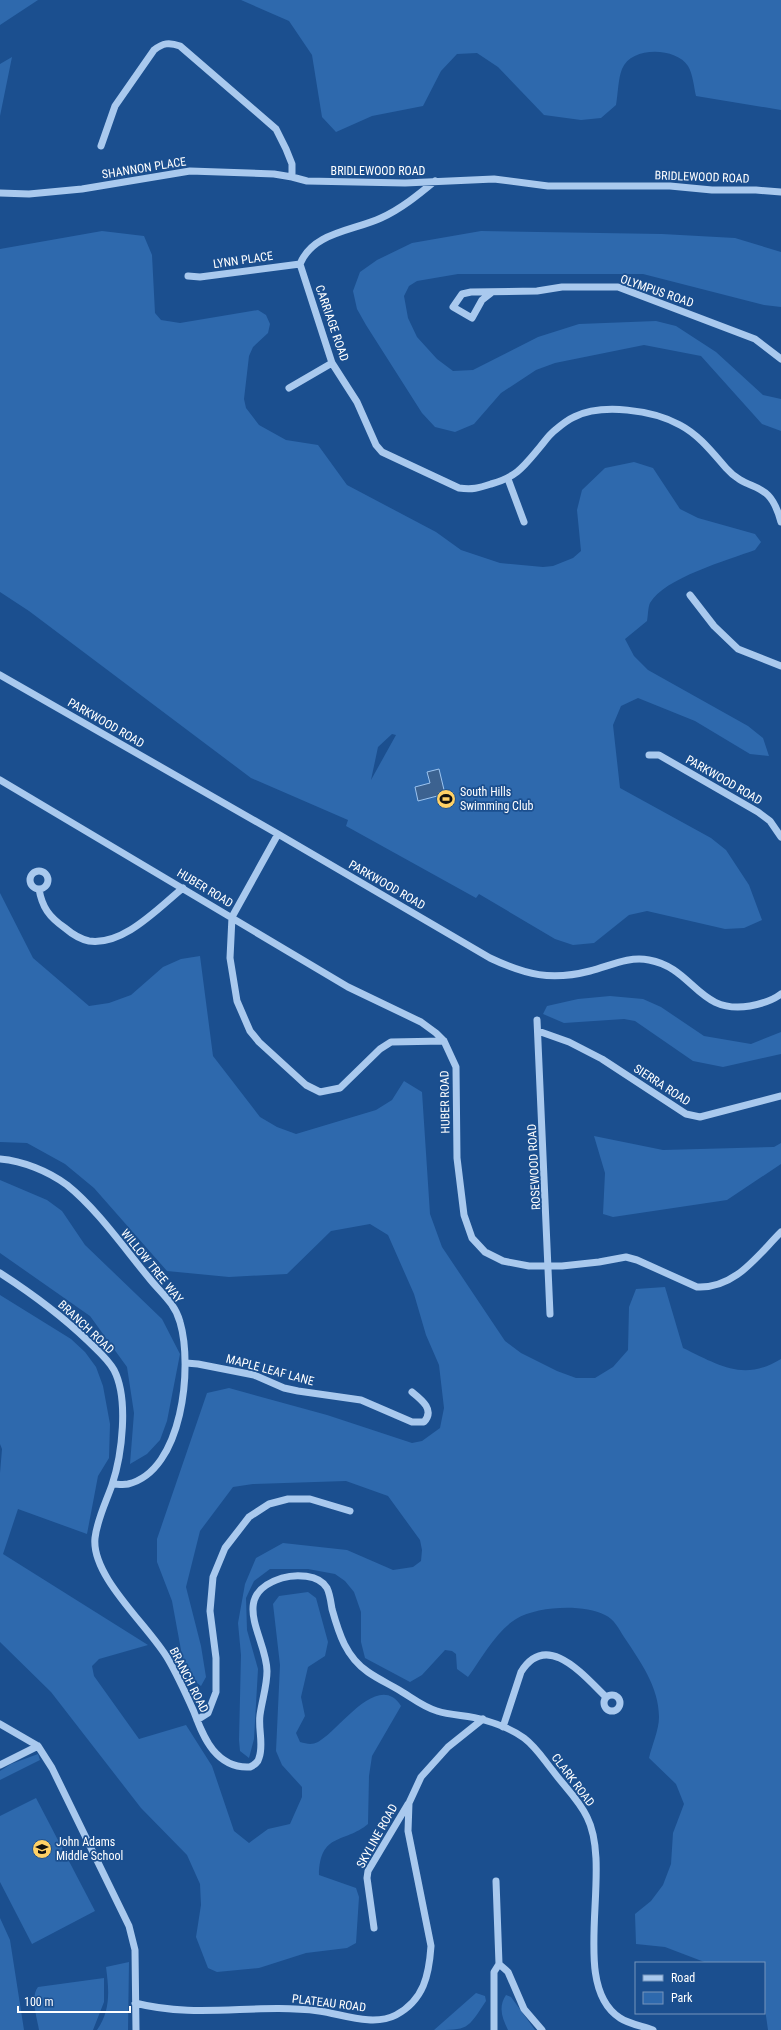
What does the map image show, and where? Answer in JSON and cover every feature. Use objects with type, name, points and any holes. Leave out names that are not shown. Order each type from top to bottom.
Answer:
[{"type":"street","points":[[101,146],[115,106],[154,50],[162,44],[172,43],[180,46],[276,129],[292,164],[292,177]]},
{"type":"street","name":"SHANNON PLACE","points":[[0,193],[29,194],[82,189],[190,171],[274,174],[292,177]]},
{"type":"street","name":"BRIDLEWOOD ROAD","points":[[292,177],[307,181],[405,183],[494,179],[548,186],[670,186],[712,190],[756,190],[781,192]]},
{"type":"street","points":[[300,264],[304,253],[318,241],[381,218],[413,199],[435,182]]},
{"type":"street","name":"LYNN PLACE","points":[[188,276],[200,277],[300,264]]},
{"type":"street","name":"CARRIAGE ROAD","points":[[300,264],[332,363],[357,402],[376,445],[382,452],[459,488],[473,490],[508,479]]},
{"type":"street","name":"OLYMPUS ROAD","points":[[491,293],[482,300],[472,318],[453,307],[462,294],[471,292],[491,293],[537,291],[562,287],[618,287],[755,339],[781,359]]},
{"type":"street","points":[[289,388],[332,363]]},
{"type":"street","points":[[524,522],[508,479],[523,467],[553,432],[575,417],[591,412],[618,410],[652,414],[681,425],[703,441],[730,472],[743,481],[762,488],[773,499],[781,522]]},
{"type":"street","points":[[690,595],[714,626],[738,649],[781,666]]},
{"type":"street","name":"PARKWOOD ROAD","points":[[0,675],[278,834],[490,958],[515,970],[537,975],[563,976],[590,971],[635,958],[651,960],[670,966],[688,980],[704,998],[720,1005],[738,1008],[764,1003],[781,994]]},
{"type":"street","name":"PARKWOOD ROAD","points":[[649,755],[659,755],[758,812],[770,821],[781,837]]},
{"type":"street","name":"HUBER ROAD","points":[[0,780],[348,986],[421,1022],[444,1041],[456,1067],[457,1158],[464,1215],[472,1238],[485,1252],[503,1261],[529,1266],[599,1262],[626,1257],[637,1260],[697,1287],[706,1287],[726,1282],[738,1275],[781,1232]]},
{"type":"street","points":[[278,834],[232,916],[230,958],[236,1001],[250,1031],[259,1042],[306,1085],[320,1092],[340,1088],[380,1048],[391,1042],[444,1041]]},
{"type":"street","points":[[39,889],[42,905],[56,922],[76,936],[89,941],[96,941],[109,939],[134,928],[184,888]]},
{"type":"street","name":"ROSEWOOD ROAD","points":[[537,1020],[550,1314]]},
{"type":"street","name":"SIERRA ROAD","points":[[538,1031],[569,1042],[602,1059],[686,1114],[700,1117],[781,1096]]},
{"type":"street","name":"WILLOW TREE WAY","points":[[0,1159],[38,1169],[68,1186],[101,1220],[150,1280],[170,1300],[180,1322],[186,1363],[177,1424],[167,1450],[156,1466],[141,1478],[127,1484],[113,1484]]},
{"type":"street","name":"BRANCH ROAD","points":[[0,1273],[64,1318],[104,1356],[114,1371],[121,1392],[121,1443],[113,1484],[95,1537],[95,1551],[100,1567],[122,1599],[167,1658],[213,1750],[223,1760],[234,1766],[243,1768],[250,1767],[259,1760],[261,1748],[260,1716],[267,1671],[265,1656],[255,1628],[253,1613],[256,1600],[261,1589],[283,1578],[302,1576],[315,1579],[326,1587],[338,1629],[347,1651],[355,1661],[368,1672]]},
{"type":"street","name":"MAPLE LEAF LANE","points":[[186,1363],[254,1375],[284,1388],[298,1391],[361,1400],[412,1422],[424,1422],[428,1418],[428,1410],[424,1401],[412,1392]]},
{"type":"street","points":[[197,1720],[208,1713],[216,1692],[216,1658],[210,1611],[213,1577],[225,1548],[249,1517],[269,1504],[288,1499],[310,1499],[350,1511]]},
{"type":"street","points":[[503,1727],[521,1672],[526,1664],[541,1657],[552,1655],[563,1658],[572,1664],[606,1697]]},
{"type":"street","name":"CLARK ROAD","points":[[368,1672],[426,1707],[438,1712],[483,1719],[524,1738],[535,1748],[580,1805],[588,1818],[595,1847],[596,1900],[594,1975],[601,1999],[620,2019],[653,2030]]},
{"type":"street","name":"SKYLINE ROAD","points":[[374,1928],[367,1878],[368,1871],[409,1803],[421,1777],[448,1747],[483,1719]]},
{"type":"street","points":[[0,1724],[38,1746],[52,1768],[129,1926],[135,1950],[136,2030]]},
{"type":"street","points":[[0,1765],[38,1746]]},
{"type":"street","name":"SKYLINE ROAD","points":[[409,1803],[408,1831],[428,1928]]},
{"type":"street","points":[[494,2030],[494,1972],[499,1964],[496,1881]]},
{"type":"street","name":"PLATEAU ROAD","points":[[135,2003],[155,2008],[191,2011],[298,2008],[374,2020],[395,2015],[412,2003],[425,1986],[430,1965],[431,1946],[428,1928]]},
{"type":"street","points":[[499,1964],[508,1972],[524,2009],[542,2030]]},
{"type":"green space","points":[[0,0],[38,0],[0,25]]},
{"type":"green space","points":[[241,0],[781,0],[781,110],[696,96],[688,66],[674,55],[654,52],[634,56],[627,61],[621,73],[616,105],[601,118],[581,120],[544,115],[498,67],[477,53],[457,54],[441,71],[423,106],[372,116],[336,132],[322,117],[312,55],[289,21]]},
{"type":"green space","points":[[12,57],[0,116],[0,64]]},
{"type":"green space","points":[[102,231],[144,236],[152,255],[155,313],[161,320],[180,323],[258,310],[266,315],[270,324],[268,333],[253,347],[249,356],[244,399],[246,408],[259,425],[286,440],[318,445],[347,485],[436,532],[461,550],[500,563],[543,567],[553,566],[573,558],[581,551],[577,510],[582,490],[605,468],[634,462],[653,468],[680,509],[698,518],[755,534],[761,542],[755,550],[682,578],[657,594],[649,605],[647,621],[625,639],[634,656],[648,670],[748,726],[763,738],[769,756],[750,754],[695,721],[638,698],[621,706],[613,725],[620,788],[711,838],[726,850],[749,885],[762,920],[744,928],[725,929],[647,911],[629,915],[594,943],[573,945],[555,939],[479,894],[476,898],[346,826],[348,820],[251,778],[29,611],[0,592],[0,249]],"holes":[[[392,734],[396,735],[371,780],[378,747]]]},
{"type":"green space","points":[[481,231],[662,234],[735,238],[781,252],[781,307],[764,305],[643,274],[458,274],[417,281],[409,286],[404,296],[408,318],[417,337],[437,359],[453,371],[473,370],[538,337],[579,324],[656,321],[676,326],[716,352],[763,395],[781,399],[781,431],[762,424],[701,356],[644,345],[555,363],[536,370],[501,393],[474,424],[455,432],[435,427],[422,413],[366,325],[357,309],[353,291],[360,272],[377,260],[412,243]]},
{"type":"green space","points":[[0,893],[33,958],[89,1006],[109,1003],[131,995],[163,967],[181,959],[200,956],[213,1056],[260,1117],[277,1127],[296,1134],[376,1110],[392,1100],[404,1081],[422,1092],[430,1214],[442,1247],[505,1341],[521,1353],[557,1371],[576,1378],[595,1378],[613,1367],[628,1350],[629,1307],[636,1289],[665,1287],[683,1348],[720,1365],[743,1370],[767,1366],[781,1359],[781,2030],[768,2030],[765,2009],[765,1962],[704,1962],[665,1947],[636,1944],[635,1914],[651,1901],[663,1885],[671,1864],[673,1833],[684,1804],[676,1784],[649,1758],[657,1732],[659,1717],[656,1695],[648,1675],[614,1622],[605,1615],[596,1611],[573,1608],[536,1611],[516,1619],[502,1630],[468,1677],[457,1669],[456,1654],[452,1651],[445,1650],[422,1675],[410,1682],[365,1658],[361,1642],[361,1612],[354,1592],[345,1581],[335,1574],[308,1569],[270,1569],[254,1581],[246,1598],[247,1630],[258,1669],[254,1739],[249,1758],[240,1751],[239,1740],[241,1655],[238,1623],[245,1584],[256,1558],[283,1543],[347,1550],[393,1570],[413,1567],[421,1561],[422,1550],[420,1540],[388,1496],[346,1481],[253,1484],[233,1487],[200,1531],[186,1587],[201,1646],[206,1677],[201,1686],[192,1679],[183,1661],[172,1601],[157,1562],[157,1539],[207,1393],[229,1388],[327,1415],[412,1443],[422,1441],[440,1428],[444,1408],[439,1365],[426,1335],[414,1294],[388,1235],[370,1224],[331,1231],[287,1274],[229,1277],[167,1271],[94,1188],[65,1164],[27,1143],[0,1142]]},
{"type":"green space","points":[[610,996],[643,999],[661,1007],[704,1036],[751,1044],[781,1032],[781,1054],[723,1067],[693,1061],[635,1021],[624,1019],[564,1023],[543,1014],[547,1006],[578,999]]},
{"type":"green space","points":[[594,1136],[663,1150],[774,1147],[781,1143],[781,1164],[727,1200],[613,1217],[603,1214],[605,1173]]},
{"type":"green space","points":[[0,1180],[47,1200],[62,1211],[85,1245],[162,1319],[180,1354],[167,1421],[160,1440],[147,1454],[130,1464],[134,1413],[127,1367],[90,1316],[0,1253]]},
{"type":"green space","points":[[0,1295],[71,1339],[85,1352],[96,1367],[103,1386],[110,1424],[109,1458],[98,1476],[87,1534],[18,1509],[3,1554],[148,1645],[99,1659],[92,1666],[94,1676],[139,1739],[186,1725],[212,1766],[234,1831],[249,1843],[268,1829],[290,1824],[302,1797],[302,1787],[282,1765],[276,1751],[280,1665],[273,1604],[279,1596],[308,1592],[316,1598],[328,1642],[325,1656],[308,1667],[301,1697],[305,1716],[296,1733],[300,1742],[314,1744],[318,1742],[358,1707],[370,1699],[381,1695],[392,1697],[401,1706],[372,1756],[369,1776],[368,1824],[329,1845],[320,1861],[319,1875],[356,1888],[359,1897],[356,1943],[347,1948],[306,1953],[259,1968],[217,1972],[208,1968],[196,1937],[201,1905],[200,1884],[187,1855],[141,1808],[51,1692],[0,1642],[0,1473],[2,1449],[0,1444]]},
{"type":"green space","points":[[38,1754],[40,1760],[0,1780],[0,1771],[11,1764]]},
{"type":"green space","points":[[36,1798],[95,1911],[32,1944],[0,1882],[0,1816]]},
{"type":"green space","points":[[0,1918],[10,1940],[24,2030],[0,2030]]},
{"type":"green space","points":[[129,1962],[128,2030],[97,2030],[105,2015],[108,2000],[106,1967]]},
{"type":"green space","points":[[104,1978],[104,2002],[93,2030],[39,2030],[34,2002],[34,1996],[38,1987]]},
{"type":"green space","points":[[476,1993],[485,1996],[486,2001],[470,2023],[454,2030],[434,2030]]},
{"type":"green space","points":[[506,1995],[511,1997],[535,2030],[508,2030],[502,2012],[502,2004]]},
{"type":"shaded area","points":[[439,769],[445,794],[418,801],[415,787],[430,783],[427,772]]},
{"type":"place","name":"South Hills Swimming Club","points":[[446,799]]},
{"type":"place","name":"John Adams Middle School","points":[[42,1849]]}]
